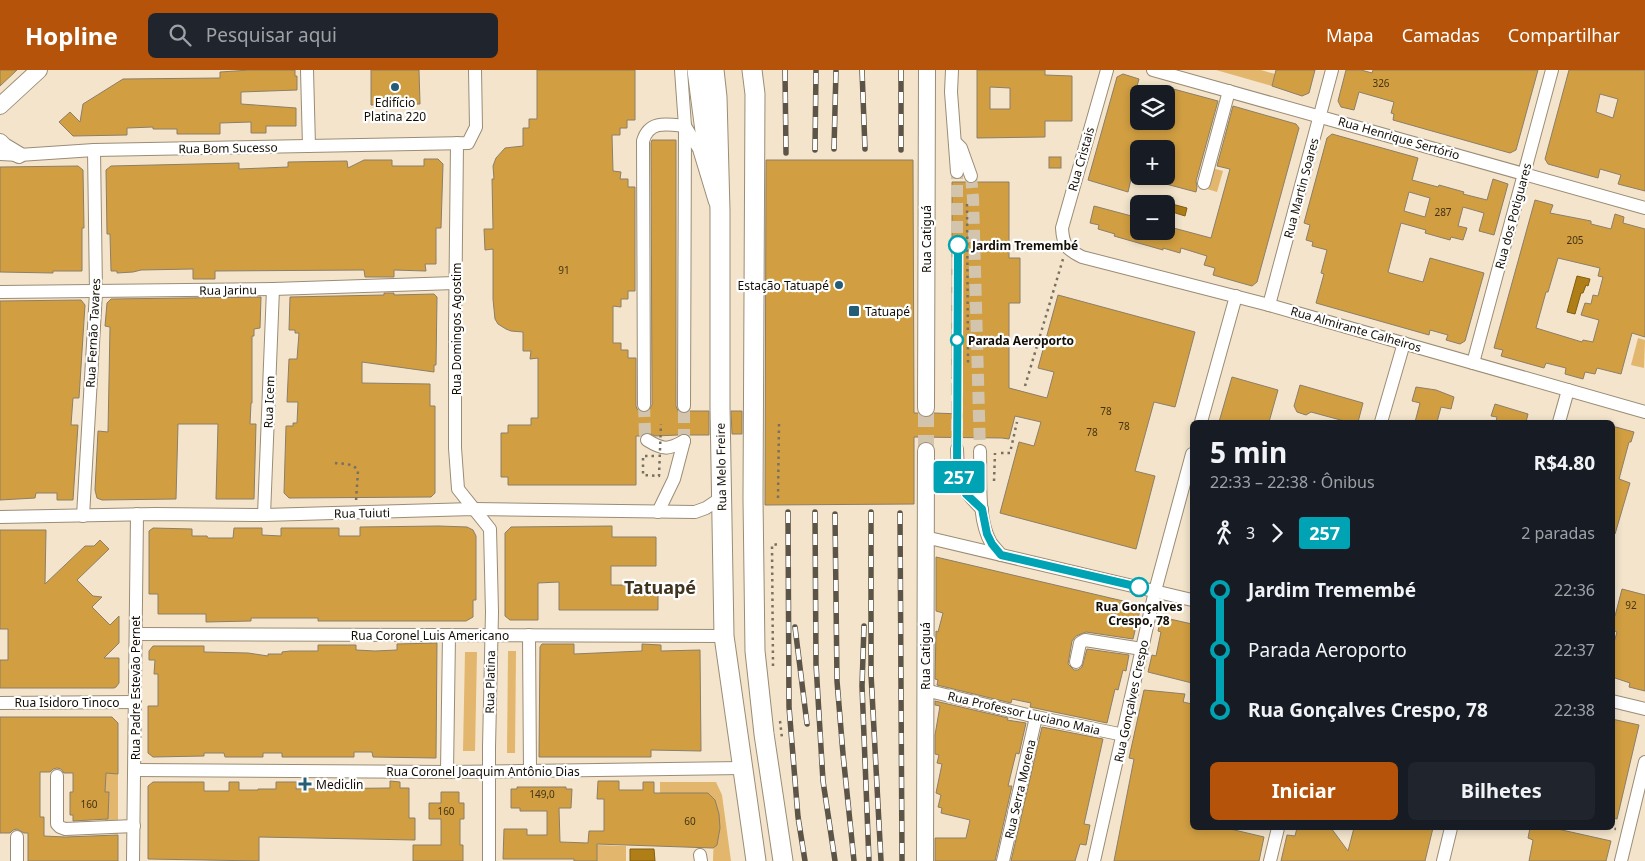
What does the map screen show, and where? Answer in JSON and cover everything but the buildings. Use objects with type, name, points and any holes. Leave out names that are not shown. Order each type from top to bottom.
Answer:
[{"type":"highway","name":"Rua Melo Freire","points":[[714,70],[717,97],[720,211],[721,498],[724,636],[756,861]]},
{"type":"highway","points":[[752,70],[755,94]]},
{"type":"highway","points":[[758,70],[755,94],[753,489],[755,652],[764,734],[783,861]]},
{"type":"highway","points":[[687,73],[707,146],[719,161]]},
{"type":"main road","points":[[0,106],[38,70]]},
{"type":"main road","name":"Rua Catiguá","points":[[926,408],[927,70]]},
{"type":"main road","points":[[0,142],[18,155]]},
{"type":"main road","name":"Rua Catiguá","points":[[926,451],[926,861]]},
{"type":"street","points":[[307,70],[309,146]]},
{"type":"street","points":[[457,144],[468,142],[476,127],[475,70]]},
{"type":"street","points":[[952,70],[951,92],[957,172]]},
{"type":"street","name":"Rua Cristais","points":[[1067,248],[1063,239],[1064,217],[1107,70]]},
{"type":"street","name":"Rua Henrique Sertório","points":[[1153,70],[1645,208]]},
{"type":"street","name":"Rua Martin Soares","points":[[1269,305],[1332,70]]},
{"type":"street","name":"Rua dos Potiguares","points":[[1473,363],[1552,70]]},
{"type":"street","points":[[684,406],[685,126],[687,73]]},
{"type":"street","points":[[1204,183],[1230,91]]},
{"type":"street","points":[[644,405],[643,142],[645,133],[652,127],[667,124],[685,126]]},
{"type":"street","points":[[685,126],[699,149],[713,200],[720,211]]},
{"type":"street","points":[[955,141],[961,148],[971,176]]},
{"type":"street","name":"Rua Bom Sucesso","points":[[0,154],[18,155],[94,150],[457,144]]},
{"type":"street","name":"Rua Domingos Agostim","points":[[457,144],[455,283],[456,448],[458,489],[473,509]]},
{"type":"street","name":"Rua Fernão Tavares","points":[[83,516],[96,292],[94,150]]},
{"type":"street","name":"Rua Almirante Calheiros","points":[[1067,248],[1082,256],[1269,305],[1645,412]]},
{"type":"street","name":"Rua Jarinu","points":[[0,292],[273,289],[455,283]]},
{"type":"street","name":"Rua Icem","points":[[264,514],[273,289]]},
{"type":"street","points":[[1202,420],[1236,296]]},
{"type":"street","points":[[1382,420],[1404,343]]},
{"type":"street","points":[[1559,420],[1568,390]]},
{"type":"street","points":[[648,440],[655,445],[665,448],[671,448],[684,441],[673,481],[658,512]]},
{"type":"street","points":[[957,449],[957,474],[966,494],[982,509]]},
{"type":"street","points":[[980,451],[982,509],[987,534],[1001,555]]},
{"type":"street","name":"Rua Gonçalves Crespo","points":[[1094,861],[1155,591],[1190,461]]},
{"type":"street","name":"Rua Tuiuti","points":[[0,517],[355,513],[473,509],[695,512],[706,508],[721,498]]},
{"type":"street","name":"Rua Platina","points":[[473,509],[490,529],[489,861]]},
{"type":"street","name":"Rua Padre Estevão Pernet","points":[[133,861],[137,514]]},
{"type":"street","points":[[925,537],[1190,600]]},
{"type":"street","name":"Rua Coronel Luis Americano","points":[[136,634],[724,636]]},
{"type":"street","points":[[447,772],[449,635]]},
{"type":"street","points":[[529,636],[530,771]]},
{"type":"street","points":[[1076,662],[1080,643],[1085,640],[1142,649]]},
{"type":"street","name":"Rua Professor Luciano Maia","points":[[925,690],[1036,717],[1124,735]]},
{"type":"street","name":"Rua Isidoro Tinoco","points":[[0,703],[135,702]]},
{"type":"street","points":[[1615,702],[1645,709]]},
{"type":"street","name":"Rua Serra Morena","points":[[1003,861],[1036,717]]},
{"type":"street","points":[[1621,861],[1645,762]]},
{"type":"street","name":"Rua Coronel Joaquim Antônio Dias","points":[[135,770],[489,772],[742,768]]},
{"type":"street","points":[[57,776],[57,824],[60,827],[64,829],[134,826]]},
{"type":"street","points":[[1270,861],[1278,830]]},
{"type":"street","points":[[1443,861],[1451,830]]},
{"type":"street","points":[[17,837],[17,861]]},
{"type":"path","points":[[967,204],[968,364]]},
{"type":"path","points":[[1025,386],[1067,248]]},
{"type":"path","points":[[1000,453],[1010,453],[1017,422]]},
{"type":"path","points":[[778,498],[779,423]]},
{"type":"path","points":[[654,456],[643,456],[643,475],[659,476],[661,424]]},
{"type":"path","points":[[994,488],[995,453]]},
{"type":"path","points":[[335,464],[352,465],[358,471],[355,513]]},
{"type":"path","points":[[773,671],[772,545],[779,544]]},
{"type":"path","points":[[779,718],[783,747]]},
{"type":"shaded area","points":[[1216,70],[1261,70],[1275,74],[1272,86]]},
{"type":"shaded area","points":[[1212,168],[1223,171],[1217,192],[1207,189]]},
{"type":"shaded area","points":[[1175,205],[1187,208],[1185,216],[1175,213]]},
{"type":"shaded area","points":[[1577,276],[1590,279],[1588,286],[1586,285],[1583,293],[1581,293],[1575,314],[1567,312]]},
{"type":"shaded area","points":[[1638,338],[1645,340],[1644,368],[1631,365]]},
{"type":"shaded area","points":[[508,651],[516,651],[515,753],[507,753]]},
{"type":"shaded area","points":[[465,652],[477,652],[475,751],[463,751]]},
{"type":"shaded area","points":[[106,773],[118,774],[118,834],[105,834],[105,816],[108,816],[109,793],[105,792]]},
{"type":"shaded area","points":[[660,782],[716,782],[722,795],[731,861],[713,861],[715,800],[708,793],[660,793]]},
{"type":"shaded area","points":[[597,845],[626,846],[626,861],[597,861]]},
{"type":"shaded area","points":[[630,849],[654,849],[655,861],[630,861]]},
{"type":"tunnel","points":[[957,172],[957,449]]},
{"type":"tunnel","points":[[971,176],[980,451]]},
{"type":"tunnel","points":[[644,405],[647,440]]},
{"type":"tunnel","points":[[684,406],[684,441]]},
{"type":"tunnel","points":[[926,408],[926,451]]},
{"type":"railway","points":[[785,70],[786,153]]},
{"type":"railway","points":[[815,150],[816,70]]},
{"type":"railway","points":[[834,149],[836,70]]},
{"type":"railway","points":[[862,70],[865,149]]},
{"type":"railway","points":[[901,70],[901,150]]},
{"type":"railway","points":[[788,512],[789,707],[798,817],[805,861]]},
{"type":"railway","points":[[815,512],[816,664],[823,781],[835,861]]},
{"type":"railway","points":[[871,512],[871,674],[881,861]]},
{"type":"railway","points":[[900,513],[902,861]]},
{"type":"railway","points":[[835,514],[837,681],[854,861]]},
{"type":"railway","points":[[864,626],[862,686],[869,861]]},
{"type":"railway","points":[[795,627],[807,724]]},
{"type":"bus line","name":"257","points":[[958,245],[957,474],[966,494],[982,509],[987,534],[992,544],[1001,555],[1139,587]]},
{"type":"place","name":"Edifício Platina 220","points":[[395,87]]},
{"type":"place","name":"Jardim Tremembé","points":[[958,245]]},
{"type":"place","name":"Estação Tatuapé","points":[[839,285]]},
{"type":"place","name":"Tatuapé","points":[[854,311]]},
{"type":"place","name":"Parada Aeroporto","points":[[957,340]]},
{"type":"place","name":"Rua Gonçalves Crespo, 78","points":[[1139,587]]},
{"type":"place","name":"Mediclin","points":[[305,784]]},
{"type":"district","name":"Tatuapé","points":[[660,587]]}]
